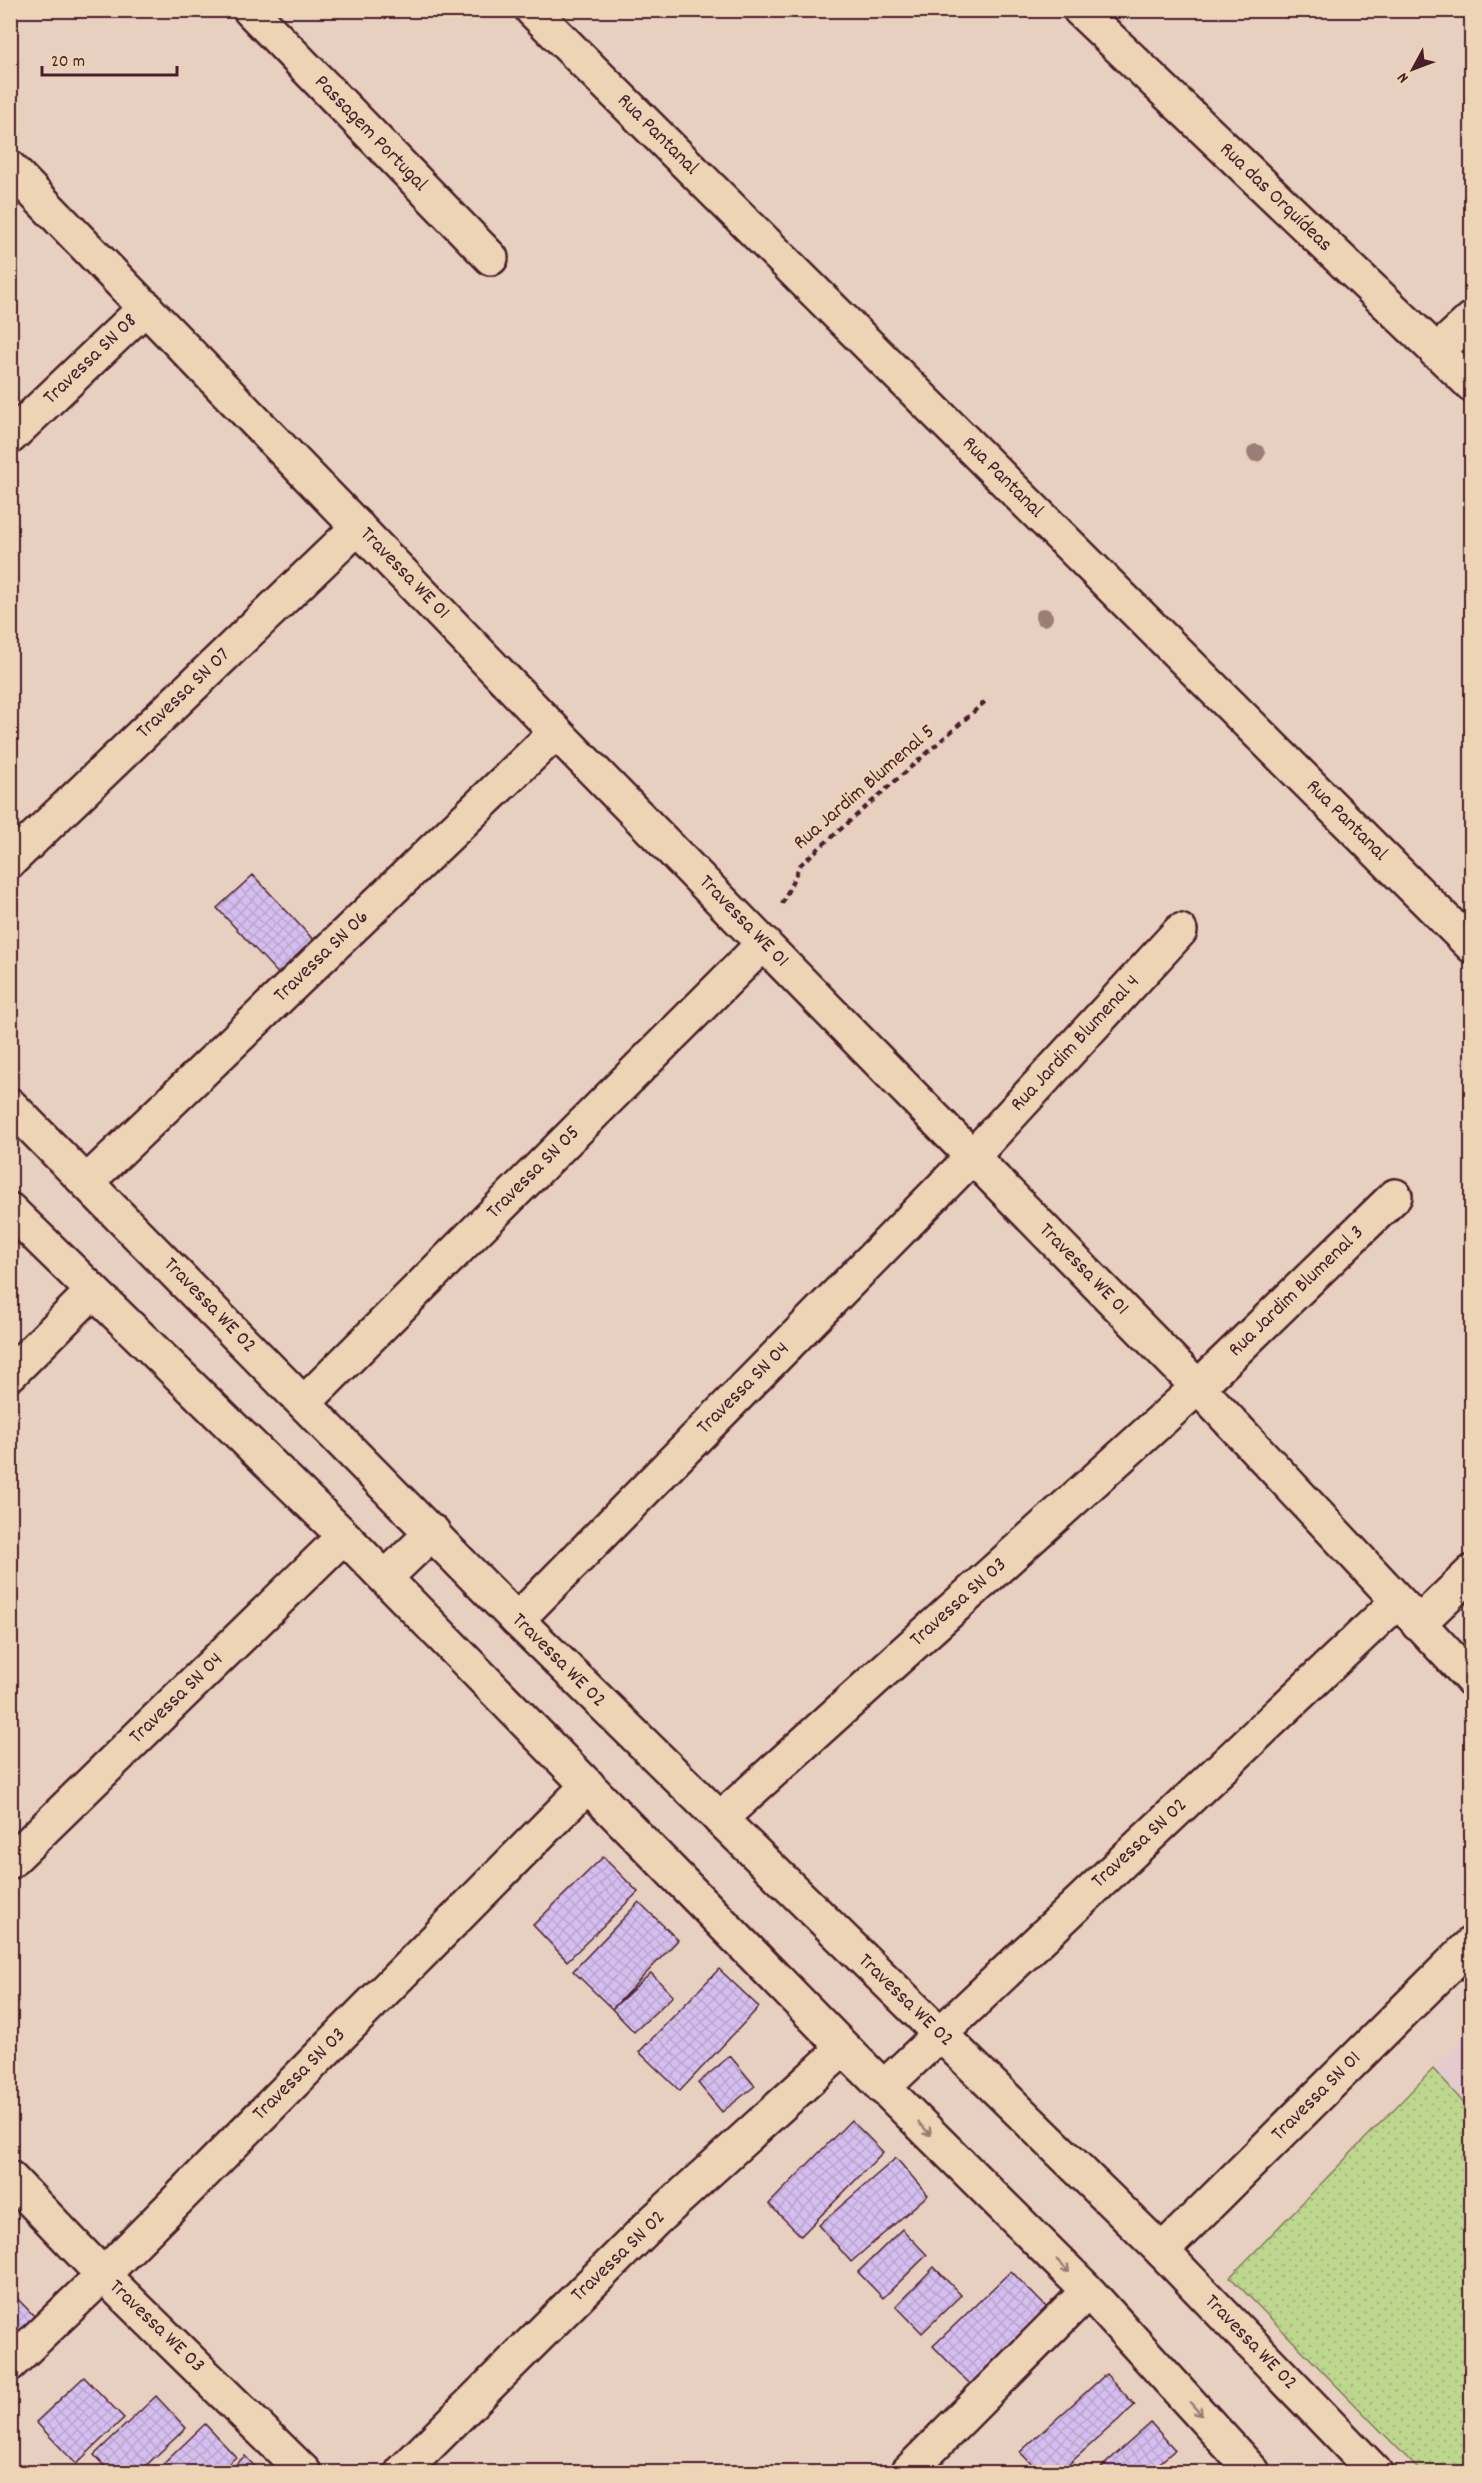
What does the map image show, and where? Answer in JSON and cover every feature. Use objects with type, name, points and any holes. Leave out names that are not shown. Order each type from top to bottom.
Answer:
[{"type":"street","name":"Passagem Portugal","points":[[249,10],[491,258]]},
{"type":"street","name":"Rua Pantanal","points":[[532,10],[1472,946]]},
{"type":"street","name":"Rua das Orquídeas","points":[[1080,10],[1472,385]]},
{"type":"street","name":"Travessa WE 01","points":[[10,168],[556,732],[1198,1387],[1472,1680]]},
{"type":"street","name":"Travessa SN 08","points":[[10,437],[146,307]]},
{"type":"street","points":[[1436,352],[1472,319]]},
{"type":"street","name":"Travessa SN 07","points":[[10,861],[358,527]]},
{"type":"street","name":"Travessa SN 06","points":[[88,1181],[556,732]]},
{"type":"street","name":"Rua Jardim Blumenal 4","points":[[972,1157],[1180,932]]},
{"type":"street","name":"Travessa SN 05","points":[[304,1403],[764,943]]},
{"type":"street","name":"Travessa WE 02","points":[[10,1105],[88,1181],[517,1620],[1162,2251],[1375,2472]]},
{"type":"street","name":"Travessa SN 04","points":[[517,1620],[972,1157]]},
{"type":"street","name":"Rua Jardim Blumenal 3","points":[[1198,1387],[1395,1196]]},
{"type":"street","points":[[10,1210],[344,1536],[844,2048],[1088,2291],[1253,2472]]},
{"type":"street","points":[[10,1374],[93,1291]]},
{"type":"street","name":"Travessa SN 03","points":[[720,1819],[1198,1387]]},
{"type":"street","points":[[385,1578],[432,1532]]},
{"type":"street","name":"Travessa SN 04","points":[[10,1862],[344,1536]]},
{"type":"street","name":"Travessa SN 02","points":[[884,2088],[939,2035],[1408,1612],[1472,1572]]},
{"type":"street","name":"Travessa SN 03","points":[[10,2364],[103,2275],[588,1785]]},
{"type":"street","name":"Travessa SN 01","points":[[1162,2251],[1472,1943]]},
{"type":"street","name":"Travessa SN 02","points":[[402,2472],[655,2220],[782,2107],[844,2048]]},
{"type":"street","name":"Travessa WE 03","points":[[10,2178],[103,2275],[304,2472]]},
{"type":"street","points":[[908,2472],[1088,2291]]},
{"type":"path","name":"Rua Jardim Blumenal 5","points":[[764,943],[800,865],[987,700]]},
{"type":"shaded area","points":[[1471,2031],[1471,2111],[1433,2069]]},
{"type":"green space","points":[[1433,2069],[1471,2111],[1471,2472],[1421,2472],[1230,2277]]},
{"type":"building","points":[[253,875],[320,947],[284,980],[217,908]]},
{"type":"building","points":[[603,1857],[638,1892],[567,1961],[533,1925]]},
{"type":"building","points":[[639,1902],[678,1940],[612,2009],[573,1971]]},
{"type":"building","points":[[719,1969],[759,2007],[680,2091],[639,2052]]},
{"type":"building","points":[[651,1973],[673,1996],[634,2032],[612,2009]]},
{"type":"building","points":[[730,2056],[755,2086],[722,2112],[698,2083]]},
{"type":"building","points":[[851,2120],[883,2152],[801,2236],[769,2204]]},
{"type":"building","points":[[896,2158],[928,2195],[851,2262],[819,2225]]},
{"type":"building","points":[[902,2229],[927,2255],[883,2298],[858,2272]]},
{"type":"building","points":[[934,2267],[961,2295],[922,2333],[896,2306]]},
{"type":"building","points":[[1011,2271],[1049,2310],[972,2386],[933,2346]]},
{"type":"building","points":[[10,2291],[36,2318],[10,2343]]},
{"type":"building","points":[[1106,2374],[1135,2405],[1060,2472],[1039,2472],[1020,2452]]},
{"type":"building","points":[[84,2377],[124,2418],[76,2464],[36,2422]]},
{"type":"building","points":[[156,2396],[186,2428],[139,2472],[110,2472],[94,2455]]},
{"type":"building","points":[[1151,2423],[1175,2450],[1149,2472],[1096,2472]]},
{"type":"building","points":[[205,2424],[236,2457],[219,2472],[155,2472]]},
{"type":"building","points":[[245,2456],[260,2472],[227,2472]]}]
